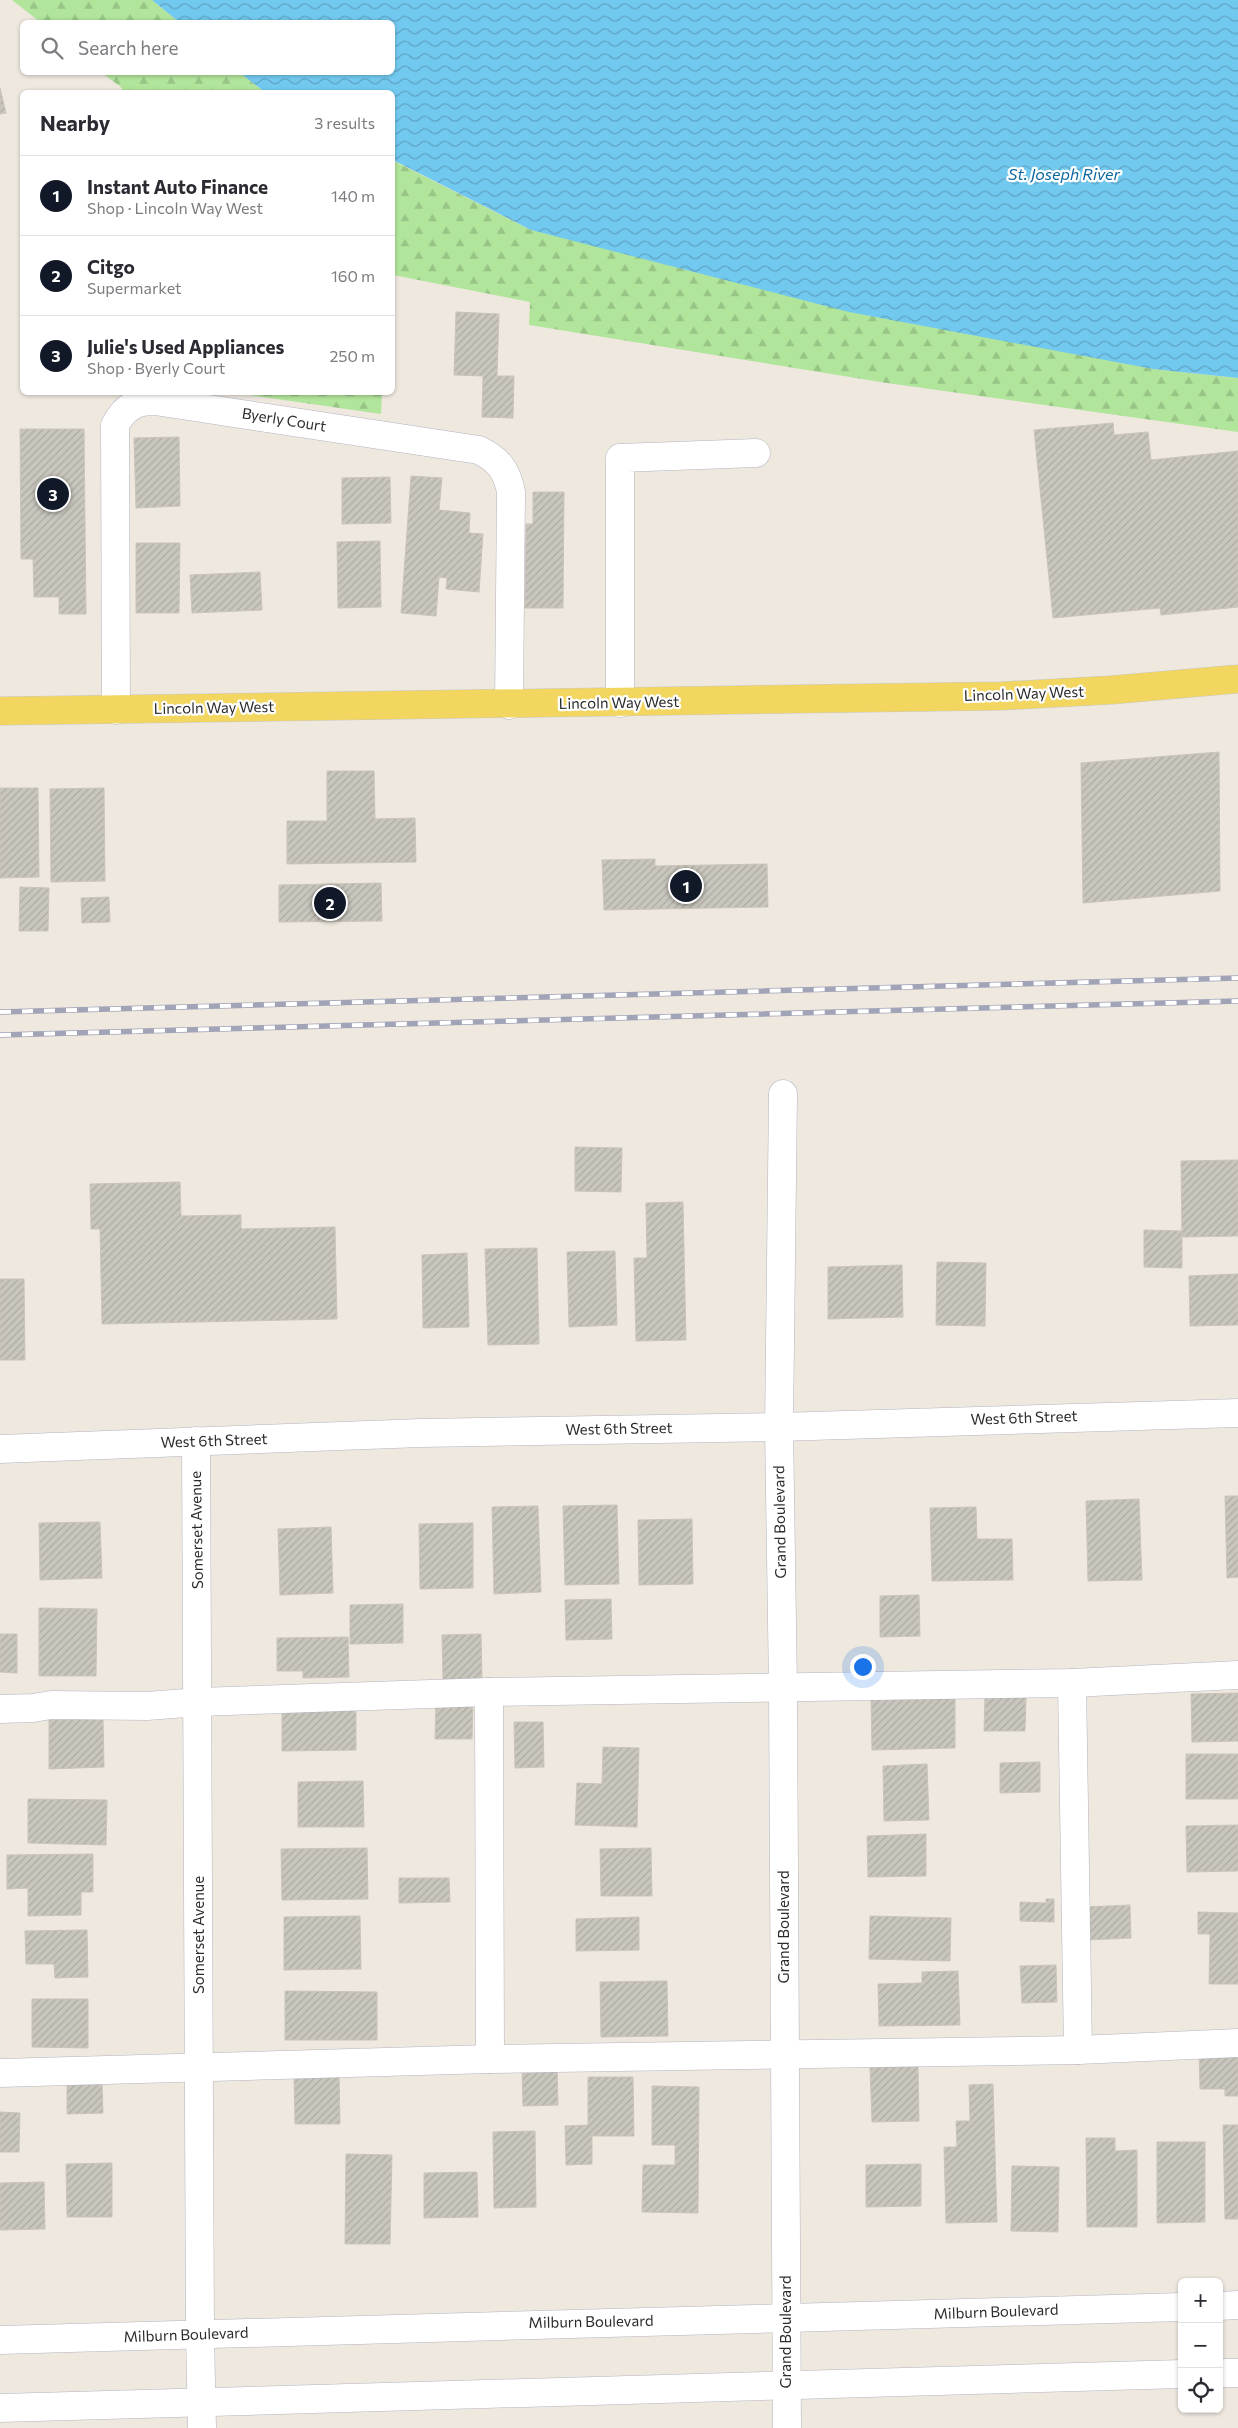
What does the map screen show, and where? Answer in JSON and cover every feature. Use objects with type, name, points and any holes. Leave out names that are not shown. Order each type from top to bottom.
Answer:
[{"type":"main road","name":"Lincoln Way West","points":[[0,711],[1000,696],[1111,690],[1238,679]]},
{"type":"street","name":"Byerly Court","points":[[116,710],[116,425],[121,414],[130,406],[141,401],[155,401],[479,450],[492,456],[502,465],[508,478],[511,492],[509,704]]},
{"type":"street","points":[[620,703],[620,458],[756,453]]},
{"type":"street","name":"Grand Boulevard","points":[[783,1094],[779,1426],[783,1688],[787,2428]]},
{"type":"street","name":"West 6th Street","points":[[0,1449],[421,1433],[779,1426],[1238,1413]]},
{"type":"street","name":"Somerset Avenue","points":[[196,1441],[199,1702],[200,2335],[202,2415]]},
{"type":"street","points":[[0,1709],[33,1708],[51,1705],[147,1706],[199,1702],[489,1692],[1072,1683],[1238,1675]]},
{"type":"street","points":[[1072,1683],[1078,2050]]},
{"type":"street","points":[[489,1692],[490,2059]]},
{"type":"street","points":[[0,2073],[199,2069],[490,2059],[1078,2050],[1238,2043]]},
{"type":"street","points":[[1223,2306],[1238,2305]]},
{"type":"street","name":"Milburn Boulevard","points":[[0,2340],[1178,2307]]},
{"type":"street","points":[[1223,2373],[1238,2373]]},
{"type":"street","points":[[0,2408],[202,2415],[786,2385],[1178,2374]]},
{"type":"green space","points":[[12,0],[152,0],[177,20],[37,20]]},
{"type":"green space","points":[[105,75],[243,75],[262,90],[122,90],[122,88]]},
{"type":"green space","points":[[395,162],[531,230],[1153,369],[1238,378],[1238,432],[887,383],[529,325],[530,302],[395,275]]},
{"type":"green space","points":[[249,395],[382,395],[381,414]]},
{"type":"water","name":"St. Joseph River","points":[[152,0],[1238,0],[1238,378],[1153,369],[849,312],[531,230],[395,161],[395,90],[262,90],[243,75],[395,75],[395,20],[177,20]]},
{"type":"building","points":[[0,88],[6,113],[0,114]]},
{"type":"building","points":[[456,312],[499,314],[497,376],[514,376],[513,418],[482,417],[483,376],[454,375]]},
{"type":"building","points":[[1113,423],[1114,435],[1148,432],[1151,460],[1238,451],[1238,607],[1161,615],[1160,608],[1053,618],[1034,430]]},
{"type":"building","points":[[20,429],[84,429],[86,614],[59,614],[59,597],[34,597],[33,559],[21,559]]},
{"type":"building","points":[[179,437],[180,506],[136,508],[134,438]]},
{"type":"building","points":[[411,476],[442,478],[439,510],[470,513],[469,533],[483,534],[479,592],[446,589],[447,578],[439,577],[436,616],[401,613]]},
{"type":"building","points":[[390,477],[391,523],[342,524],[342,478]]},
{"type":"building","points":[[533,492],[564,492],[563,608],[525,608],[526,524],[533,524]]},
{"type":"building","points":[[380,541],[381,607],[338,608],[337,542]]},
{"type":"building","points":[[136,543],[180,543],[179,613],[136,613]]},
{"type":"building","points":[[260,572],[262,610],[192,613],[190,575]]},
{"type":"building","points":[[1219,752],[1220,891],[1083,903],[1081,763]]},
{"type":"building","points":[[327,771],[374,771],[375,819],[415,818],[416,862],[287,864],[287,821],[327,821]]},
{"type":"building","points":[[0,788],[38,788],[39,877],[0,878]]},
{"type":"building","points":[[104,788],[105,881],[51,882],[50,789]]},
{"type":"building","points":[[655,859],[655,866],[767,864],[768,907],[604,910],[602,860]]},
{"type":"building","points":[[381,883],[382,921],[279,922],[279,885]]},
{"type":"building","points":[[20,887],[49,888],[48,931],[19,931]]},
{"type":"building","points":[[109,897],[110,922],[82,923],[81,898]]},
{"type":"building","points":[[575,1147],[622,1148],[621,1192],[575,1191]]},
{"type":"building","points":[[1238,1160],[1238,1236],[1182,1237],[1181,1161]]},
{"type":"building","points":[[180,1182],[181,1216],[241,1215],[241,1229],[335,1227],[337,1319],[102,1324],[100,1229],[91,1229],[90,1184]]},
{"type":"building","points":[[683,1202],[686,1340],[636,1341],[634,1258],[647,1258],[646,1203]]},
{"type":"building","points":[[1144,1230],[1182,1231],[1182,1268],[1144,1267]]},
{"type":"building","points":[[537,1248],[539,1344],[488,1345],[485,1249]]},
{"type":"building","points":[[615,1251],[617,1325],[569,1327],[567,1252]]},
{"type":"building","points":[[467,1253],[469,1327],[423,1328],[422,1255]]},
{"type":"building","points":[[937,1262],[986,1263],[985,1326],[936,1325]]},
{"type":"building","points":[[902,1265],[903,1317],[828,1319],[828,1267]]},
{"type":"building","points":[[1238,1274],[1238,1325],[1190,1326],[1189,1276]]},
{"type":"building","points":[[0,1279],[24,1279],[25,1360],[0,1360]]},
{"type":"building","points":[[1225,1496],[1238,1496],[1238,1577],[1227,1578]]},
{"type":"building","points":[[1139,1499],[1142,1580],[1088,1581],[1086,1501]]},
{"type":"building","points":[[617,1505],[619,1584],[565,1585],[563,1506]]},
{"type":"building","points":[[538,1506],[541,1592],[494,1594],[492,1507]]},
{"type":"building","points":[[976,1507],[977,1539],[1012,1539],[1013,1580],[932,1581],[930,1508]]},
{"type":"building","points":[[692,1519],[693,1584],[639,1585],[638,1520]]},
{"type":"building","points":[[100,1522],[102,1578],[40,1580],[39,1523]]},
{"type":"building","points":[[473,1523],[473,1588],[420,1589],[419,1524]]},
{"type":"building","points":[[331,1527],[333,1593],[280,1595],[278,1529]]},
{"type":"building","points":[[919,1595],[920,1636],[880,1637],[880,1596]]},
{"type":"building","points":[[611,1599],[612,1639],[566,1640],[565,1600]]},
{"type":"building","points":[[403,1604],[403,1643],[350,1644],[350,1605]]},
{"type":"building","points":[[39,1608],[97,1609],[96,1676],[39,1676]]},
{"type":"building","points":[[0,1634],[17,1634],[17,1673],[0,1672]]},
{"type":"building","points":[[481,1634],[482,1679],[443,1680],[442,1635]]},
{"type":"building","points":[[348,1637],[349,1677],[303,1678],[303,1671],[277,1671],[277,1638]]},
{"type":"building","points":[[1238,1693],[1238,1741],[1192,1742],[1191,1694]]},
{"type":"building","points":[[985,1696],[1026,1697],[1025,1731],[984,1731]]},
{"type":"building","points":[[955,1697],[955,1748],[872,1750],[871,1698]]},
{"type":"building","points":[[436,1700],[473,1701],[472,1739],[435,1739]]},
{"type":"building","points":[[356,1707],[356,1750],[282,1751],[282,1708]]},
{"type":"building","points":[[49,1718],[103,1718],[104,1767],[49,1769]]},
{"type":"building","points":[[514,1722],[543,1722],[544,1767],[515,1768]]},
{"type":"building","points":[[603,1747],[639,1748],[637,1827],[575,1825],[577,1783],[602,1784]]},
{"type":"building","points":[[1186,1754],[1238,1754],[1238,1799],[1186,1799]]},
{"type":"building","points":[[1040,1762],[1040,1792],[1000,1793],[1000,1763]]},
{"type":"building","points":[[927,1764],[929,1820],[884,1821],[883,1766]]},
{"type":"building","points":[[363,1781],[364,1827],[298,1827],[298,1782]]},
{"type":"building","points":[[28,1799],[107,1800],[106,1845],[28,1843]]},
{"type":"building","points":[[1238,1825],[1238,1871],[1187,1872],[1186,1826]]},
{"type":"building","points":[[926,1834],[926,1876],[868,1877],[867,1836]]},
{"type":"building","points":[[367,1848],[368,1899],[282,1900],[281,1849]]},
{"type":"building","points":[[651,1848],[652,1896],[601,1896],[600,1849]]},
{"type":"building","points":[[93,1854],[93,1892],[81,1892],[81,1915],[28,1916],[28,1888],[7,1889],[7,1855]]},
{"type":"building","points":[[399,1878],[449,1878],[450,1902],[399,1903]]},
{"type":"building","points":[[1046,1899],[1054,1899],[1054,1922],[1020,1921],[1020,1902],[1046,1903]]},
{"type":"building","points":[[1130,1905],[1131,1938],[1087,1940],[1086,1907]]},
{"type":"building","points":[[1198,1912],[1238,1913],[1238,1984],[1209,1984],[1210,1934],[1198,1934]]},
{"type":"building","points":[[360,1916],[361,1969],[284,1970],[284,1917]]},
{"type":"building","points":[[870,1916],[951,1918],[950,1961],[869,1959]]},
{"type":"building","points":[[639,1917],[639,1950],[576,1951],[576,1919]]},
{"type":"building","points":[[87,1930],[88,1977],[55,1978],[54,1964],[26,1964],[25,1931]]},
{"type":"building","points":[[1056,1965],[1057,2002],[1022,2003],[1020,1966]]},
{"type":"building","points":[[958,1971],[960,2025],[879,2026],[878,1984],[922,1983],[922,1972]]},
{"type":"building","points":[[667,1981],[668,2036],[601,2037],[600,1982]]},
{"type":"building","points":[[285,1991],[377,1992],[377,2040],[285,2040]]},
{"type":"building","points":[[32,1999],[88,1999],[88,2048],[32,2047]]},
{"type":"building","points":[[1238,2049],[1238,2096],[1225,2096],[1225,2089],[1200,2089],[1199,2050]]},
{"type":"building","points":[[557,2066],[558,2105],[523,2106],[522,2068]]},
{"type":"building","points":[[918,2066],[919,2121],[872,2122],[870,2068]]},
{"type":"building","points":[[339,2074],[340,2124],[295,2124],[294,2075]]},
{"type":"building","points":[[588,2077],[633,2077],[634,2136],[592,2136],[592,2164],[566,2165],[565,2126],[588,2125]]},
{"type":"building","points":[[67,2084],[102,2084],[103,2113],[67,2114]]},
{"type":"building","points":[[993,2084],[997,2222],[946,2223],[944,2147],[957,2147],[956,2121],[970,2121],[969,2085]]},
{"type":"building","points":[[652,2086],[699,2087],[698,2213],[642,2212],[643,2165],[675,2165],[675,2145],[652,2145]]},
{"type":"building","points":[[0,2112],[20,2113],[19,2152],[0,2152]]},
{"type":"building","points":[[1223,2125],[1238,2125],[1238,2219],[1225,2219]]},
{"type":"building","points":[[535,2131],[536,2207],[494,2208],[493,2132]]},
{"type":"building","points":[[1086,2138],[1115,2138],[1115,2151],[1137,2150],[1137,2227],[1087,2227]]},
{"type":"building","points":[[1157,2142],[1205,2142],[1205,2222],[1157,2223]]},
{"type":"building","points":[[346,2154],[392,2155],[390,2244],[345,2244]]},
{"type":"building","points":[[112,2163],[112,2217],[67,2217],[66,2164]]},
{"type":"building","points":[[921,2164],[921,2206],[866,2207],[866,2165]]},
{"type":"building","points":[[1012,2166],[1059,2167],[1058,2232],[1011,2231]]},
{"type":"building","points":[[477,2172],[478,2217],[424,2218],[424,2173]]},
{"type":"building","points":[[44,2182],[45,2229],[0,2230],[0,2183]]},
{"type":"railway","points":[[0,1012],[1238,978]]},
{"type":"railway","points":[[0,1035],[1238,1001]]},
{"type":"place","name":"Julie's Used Appliances","points":[[53,494]]},
{"type":"place","name":"Instant Auto Finance","points":[[686,886]]},
{"type":"place","name":"Citgo","points":[[330,903]]}]
